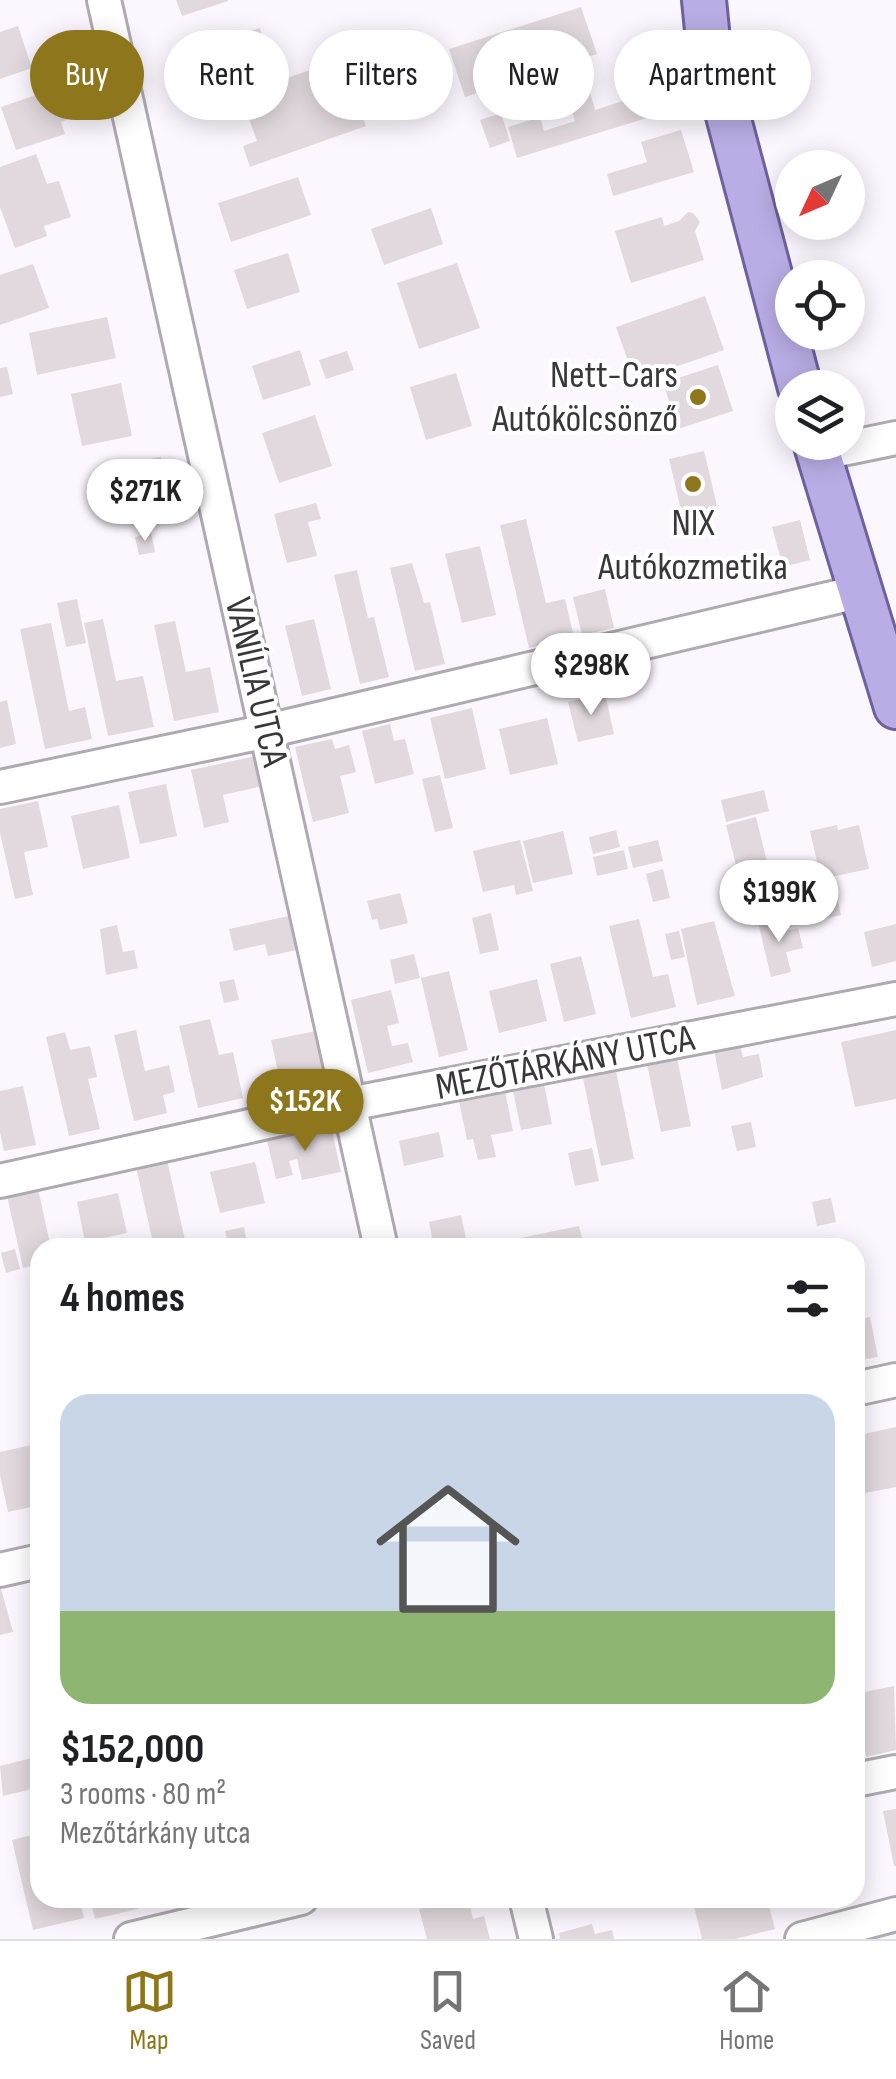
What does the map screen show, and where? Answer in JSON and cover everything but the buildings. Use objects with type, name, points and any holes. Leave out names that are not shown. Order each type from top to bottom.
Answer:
[{"type":"main road","points":[[704,0],[708,40],[795,370]]},
{"type":"main road","points":[[820,460],[896,707]]},
{"type":"street","name":"VANÍLIA UTCA","points":[[104,0],[379,1238]]},
{"type":"street","points":[[865,442],[896,438]]},
{"type":"street","points":[[0,787],[268,731],[862,591]]},
{"type":"street","name":"MEZŐTÁRKÁNY UTCA","points":[[0,1181],[349,1104],[896,1000]]},
{"type":"street","points":[[865,1387],[896,1380]]},
{"type":"street","points":[[0,1570],[30,1564]]},
{"type":"street","points":[[865,1778],[896,1772]]},
{"type":"street","points":[[131,1939],[260,1908]]},
{"type":"street","points":[[528,1908],[536,1939]]},
{"type":"street","points":[[802,1939],[896,1914]]},
{"type":"place","name":"Nett-Cars Autókölcsönző","points":[[698,397]]},
{"type":"place","name":"NIX Autókozmetika","points":[[693,484]]}]
